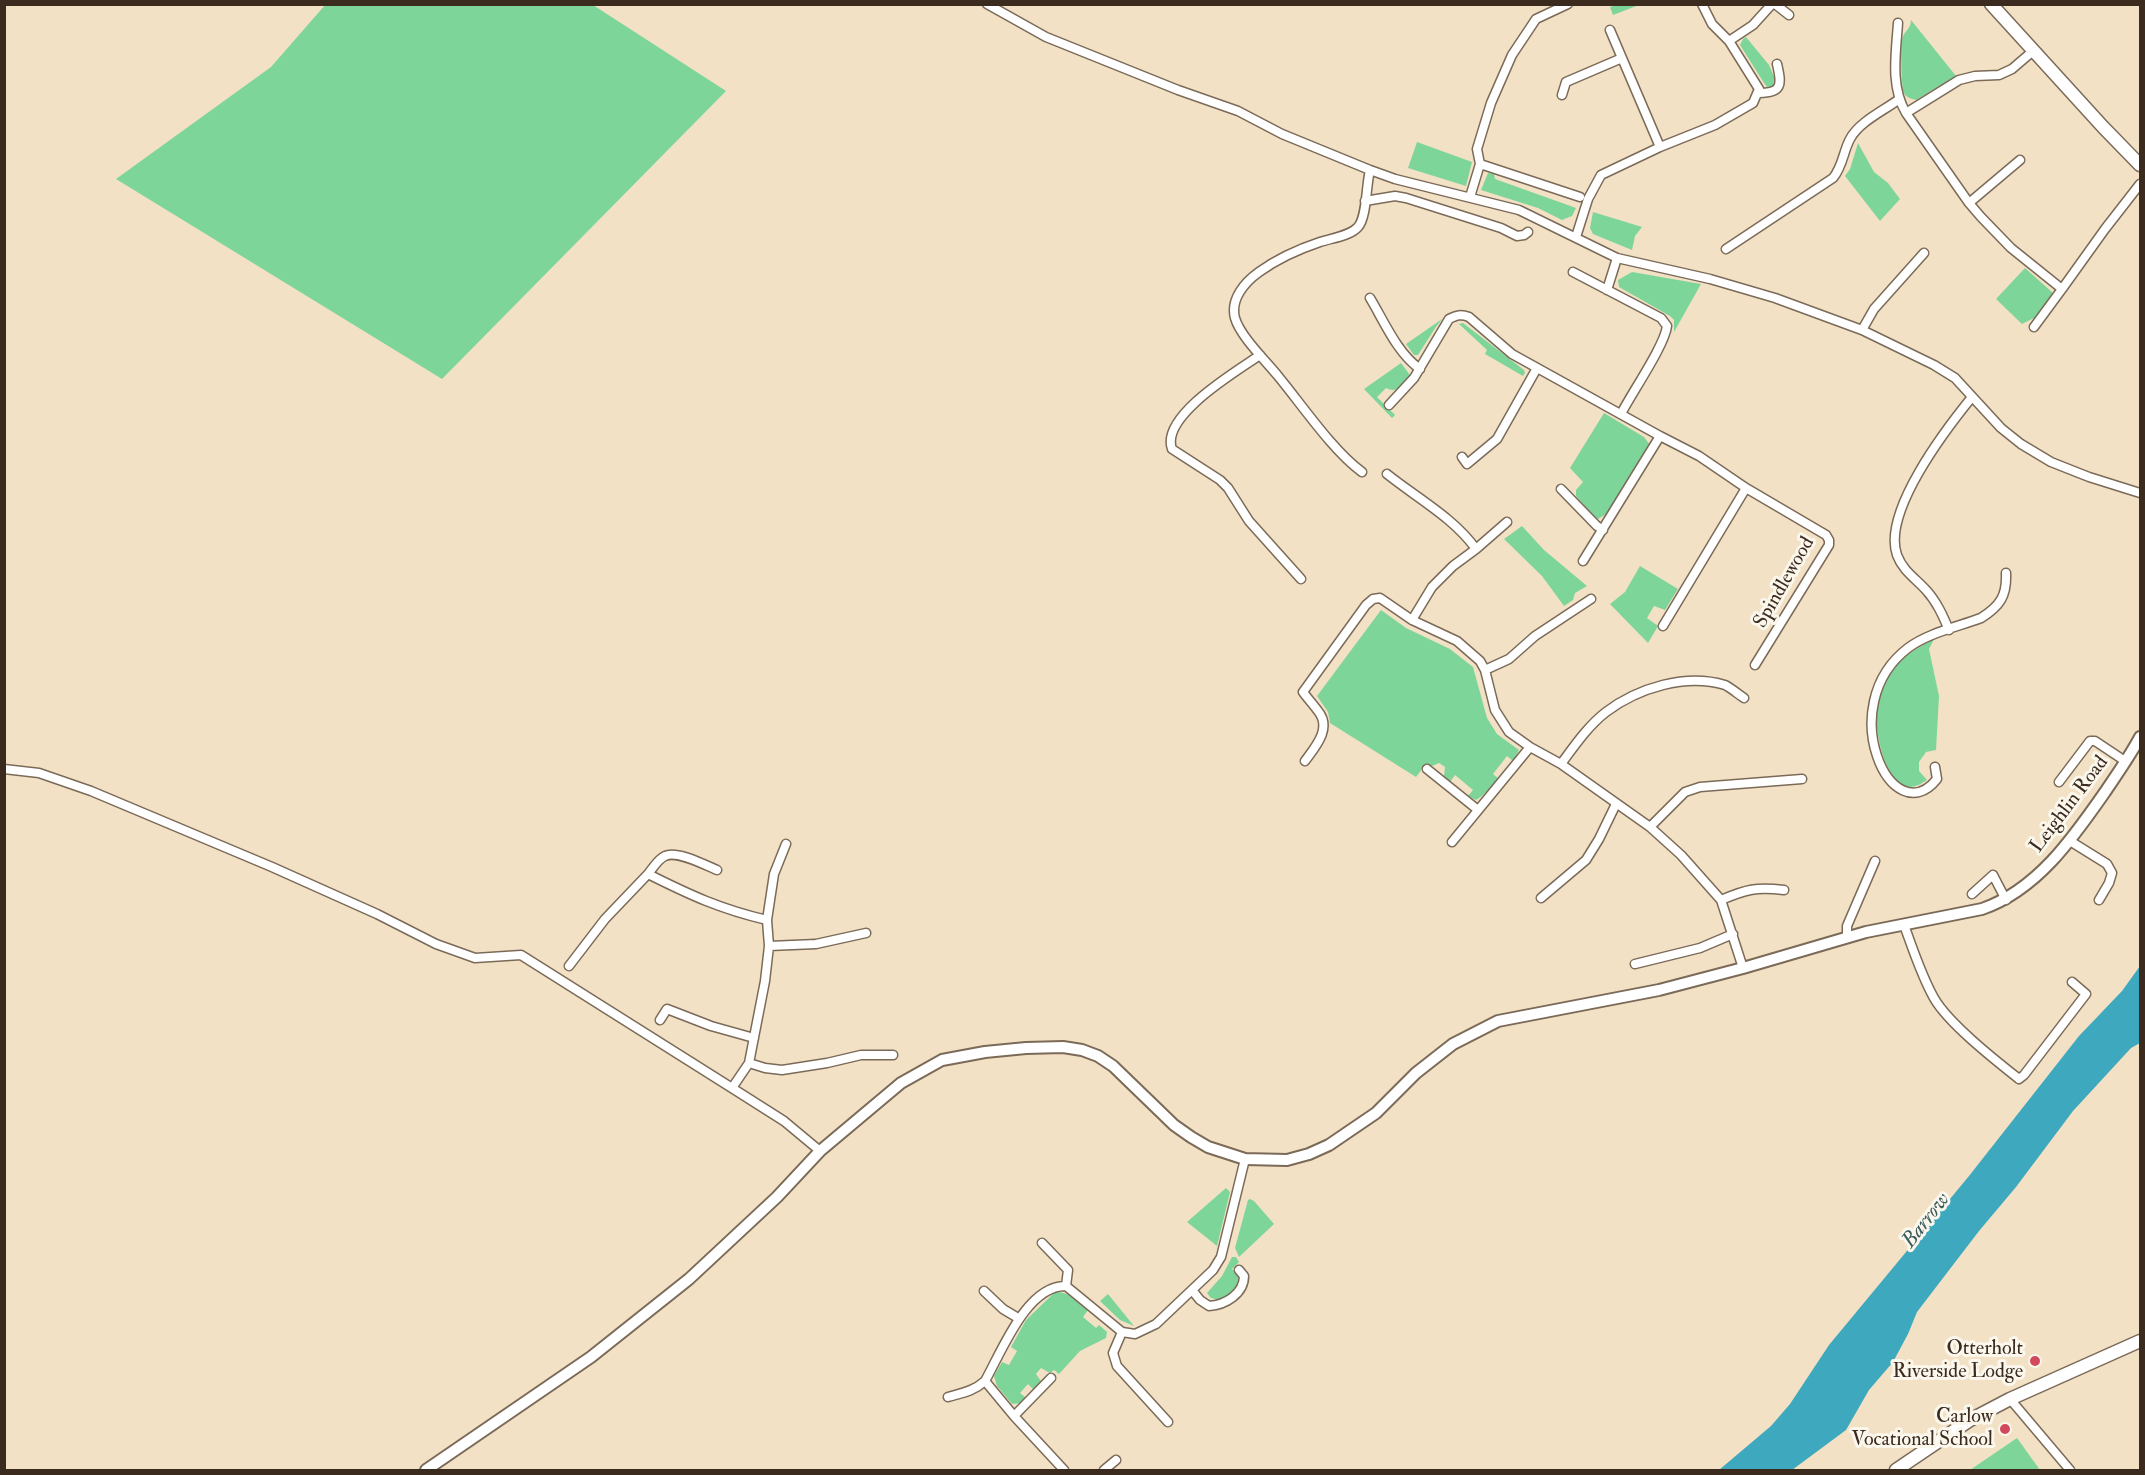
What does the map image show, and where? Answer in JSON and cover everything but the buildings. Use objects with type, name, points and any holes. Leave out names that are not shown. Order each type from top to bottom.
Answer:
[{"type":"main road","points":[[1991,4],[2140,165]]},
{"type":"main road","points":[[1896,1470],[1955,1429],[2010,1399],[2140,1341]]},
{"type":"street","points":[[987,4],[1046,37],[1178,90],[1238,111],[1282,134],[1370,170],[1395,179],[1519,210],[1617,258],[1710,279],[1774,298],[1862,330],[1934,365],[1955,378],[2001,428],[2051,462],[2140,493]]},
{"type":"street","points":[[1470,197],[1480,164],[1477,149],[1491,103],[1512,55],[1536,20],[1568,4]]},
{"type":"street","points":[[1576,237],[1588,200],[1601,175],[1660,147],[1715,125],[1753,104],[1759,93],[1759,89],[1729,41],[1712,24],[1702,4]]},
{"type":"street","points":[[1729,41],[1753,25],[1773,4],[1789,15]]},
{"type":"street","points":[[1898,23],[1895,61],[1898,100],[1906,113],[1969,203],[2011,248],[2062,289]]},
{"type":"street","points":[[1610,30],[1660,147]]},
{"type":"street","points":[[1906,113],[1959,80],[1975,76],[1999,75],[2012,69],[2033,51]]},
{"type":"street","points":[[1562,95],[1566,82],[1622,58]]},
{"type":"street","points":[[1759,93],[1772,93],[1777,90],[1781,79],[1777,64]]},
{"type":"street","points":[[1726,249],[1833,178],[1840,170],[1850,139],[1857,129],[1898,100]]},
{"type":"street","points":[[1969,203],[2020,160]]},
{"type":"street","points":[[1480,164],[1580,197]]},
{"type":"street","points":[[1362,472],[1342,454],[1260,354],[1235,319],[1236,298],[1242,287],[1258,272],[1297,250],[1356,230],[1364,218],[1366,187],[1370,170]]},
{"type":"street","points":[[2034,327],[2104,229],[2140,184]]},
{"type":"street","points":[[1365,201],[1395,196],[1406,198],[1501,228],[1517,236],[1528,232]]},
{"type":"street","points":[[1862,330],[1874,309],[1924,253]]},
{"type":"street","points":[[1607,290],[1617,258]]},
{"type":"street","points":[[1573,273],[1660,318],[1667,326],[1666,332],[1621,414]]},
{"type":"street","points":[[1370,298],[1392,336],[1413,364],[1420,369]]},
{"type":"street","name":"Spindlewood","points":[[1389,405],[1414,378],[1449,318],[1457,315],[1469,317],[1512,354],[1699,456],[1746,488],[1826,535],[1829,545],[1755,665]]},
{"type":"street","points":[[1260,354],[1191,405],[1179,420],[1170,444],[1172,449],[1220,480],[1228,488],[1249,521],[1301,579]]},
{"type":"street","points":[[1462,457],[1467,464],[1497,439],[1537,368]]},
{"type":"street","points":[[1949,630],[1936,603],[1926,589],[1905,571],[1897,555],[1894,540],[1900,515],[1916,478],[1951,422],[1972,397]]},
{"type":"street","points":[[1583,561],[1660,436]]},
{"type":"street","points":[[1387,474],[1442,515],[1468,538],[1476,549]]},
{"type":"street","points":[[1663,626],[1746,488]]},
{"type":"street","points":[[1561,489],[1603,530]]},
{"type":"street","points":[[1412,620],[1432,587],[1453,566],[1507,522]]},
{"type":"street","points":[[1935,767],[1937,779],[1924,789],[1907,792],[1893,786],[1881,766],[1875,749],[1871,729],[1873,698],[1878,686],[1899,656],[1921,640],[1989,613],[2006,592],[2006,573]]},
{"type":"street","points":[[1305,761],[1320,740],[1324,723],[1319,712],[1303,692],[1366,605],[1373,598],[1380,598],[1412,620],[1457,641],[1480,661],[1485,670],[1495,710],[1509,732],[1530,747],[1562,764],[1650,827],[1682,855],[1721,900],[1743,968]]},
{"type":"street","points":[[1485,670],[1509,659],[1535,636],[1591,599]]},
{"type":"street","points":[[1562,764],[1584,733],[1606,712],[1640,692],[1662,684],[1701,681],[1726,686],[1744,698]]},
{"type":"street","name":"Leighlin Road","points":[[426,1470],[591,1357],[689,1279],[777,1197],[820,1151],[901,1083],[942,1060],[985,1052],[1063,1047],[1082,1050],[1098,1056],[1120,1071],[1174,1125],[1191,1137],[1227,1154],[1245,1159],[1287,1160],[1329,1145],[1377,1113],[1416,1073],[1453,1044],[1498,1021],[1659,990],[1847,938],[1982,909],[2006,900],[2034,878],[2070,840],[2126,761],[2140,737]]},
{"type":"street","points":[[2060,782],[2090,741],[2095,741],[2126,761]]},
{"type":"street","points":[[1452,842],[1530,747]]},
{"type":"street","points":[[1427,769],[1478,810]]},
{"type":"street","points":[[4,770],[39,773],[91,791],[272,867],[377,914],[436,944],[475,958],[521,955],[784,1121],[820,1151]]},
{"type":"street","points":[[1650,827],[1685,792],[1700,787],[1802,779]]},
{"type":"street","points":[[1541,898],[1586,860],[1616,804]]},
{"type":"street","points":[[2070,840],[2107,864],[2112,873],[2099,900]]},
{"type":"street","points":[[732,1088],[749,1063],[765,981],[769,946],[767,920],[774,874],[786,844]]},
{"type":"street","points":[[569,966],[605,919],[664,856],[670,854],[685,857],[717,870]]},
{"type":"street","points":[[1847,938],[1847,926],[1875,861]]},
{"type":"street","points":[[648,874],[700,900],[732,912],[767,920]]},
{"type":"street","points":[[1972,894],[1993,875],[2006,900]]},
{"type":"street","points":[[1721,900],[1746,889],[1785,890]]},
{"type":"street","points":[[1904,925],[1923,976],[1935,1000],[1963,1030],[2019,1079],[2086,994],[2072,982]]},
{"type":"street","points":[[769,946],[816,944],[866,933]]},
{"type":"street","points":[[1635,964],[1700,948],[1732,934]]},
{"type":"street","points":[[660,1020],[667,1009],[711,1026],[754,1038]]},
{"type":"street","points":[[749,1063],[782,1071],[827,1064],[861,1055],[894,1055]]},
{"type":"street","points":[[948,1397],[970,1391],[985,1381],[1018,1318],[1033,1301],[1050,1289],[1066,1286],[1122,1332],[1135,1334],[1156,1324],[1213,1270],[1221,1257],[1245,1159]]},
{"type":"street","points":[[1042,1243],[1068,1270],[1066,1286]]},
{"type":"street","points":[[1192,1290],[1209,1306],[1225,1303],[1242,1287],[1244,1276],[1239,1269]]},
{"type":"street","points":[[984,1290],[1003,1309],[1018,1318]]},
{"type":"street","points":[[1122,1332],[1113,1353],[1117,1366],[1168,1422]]},
{"type":"street","points":[[1014,1416],[1051,1378]]},
{"type":"street","points":[[985,1381],[1064,1470]]},
{"type":"street","points":[[2010,1399],[2070,1470]]},
{"type":"street","points":[[1104,1470],[1116,1460]]},
{"type":"green space","points":[[326,4],[593,5],[726,91],[442,379],[116,179],[271,67]]},
{"type":"green space","points":[[1639,5],[1613,15],[1610,7]]},
{"type":"green space","points":[[1911,20],[1956,76],[1916,100],[1904,93],[1902,74],[1902,40]]},
{"type":"green space","points":[[1746,37],[1769,65],[1775,79],[1773,87],[1768,88],[1764,83],[1740,45]]},
{"type":"green space","points":[[1417,142],[1472,162],[1466,186],[1408,168]]},
{"type":"green space","points":[[1858,143],[1874,172],[1888,183],[1900,199],[1880,221],[1845,176],[1850,169]]},
{"type":"green space","points":[[1488,173],[1494,174],[1495,179],[1576,208],[1572,216],[1562,220],[1538,208],[1481,190]]},
{"type":"green space","points":[[1593,212],[1642,227],[1635,236],[1632,250],[1593,234],[1590,228]]},
{"type":"green space","points":[[2025,268],[2053,293],[2036,317],[2022,324],[1996,299]]},
{"type":"green space","points":[[1632,272],[1701,284],[1674,332],[1674,320],[1670,316],[1619,287],[1618,280]]},
{"type":"green space","points":[[1442,319],[1418,355],[1414,355],[1406,344]]},
{"type":"green space","points":[[1463,323],[1524,370],[1523,376],[1485,354],[1487,350],[1459,324]]},
{"type":"green space","points":[[1401,363],[1410,375],[1406,382],[1394,390],[1386,388],[1377,397],[1395,415],[1392,418],[1364,389]]},
{"type":"green space","points":[[1604,413],[1644,437],[1650,445],[1608,513],[1598,519],[1576,496],[1576,490],[1583,482],[1570,468]]},
{"type":"green space","points":[[1522,526],[1544,550],[1587,586],[1575,593],[1573,600],[1564,606],[1542,576],[1504,539]]},
{"type":"green space","points":[[1640,566],[1678,589],[1665,610],[1654,606],[1647,618],[1658,626],[1648,643],[1610,604],[1625,592]]},
{"type":"green space","points":[[1381,610],[1406,628],[1450,649],[1473,667],[1487,718],[1497,734],[1519,750],[1513,761],[1507,756],[1493,774],[1499,779],[1476,800],[1468,796],[1473,790],[1455,775],[1450,782],[1444,776],[1445,767],[1439,763],[1432,766],[1426,764],[1416,777],[1330,723],[1328,712],[1317,696]]},
{"type":"green space","points":[[1934,639],[1929,649],[1939,696],[1936,750],[1926,752],[1919,762],[1919,771],[1927,780],[1910,787],[1901,784],[1887,765],[1879,738],[1877,702],[1885,680],[1895,666],[1913,651]]},
{"type":"green space","points":[[1226,1188],[1230,1192],[1217,1246],[1187,1222]]},
{"type":"green space","points":[[1250,1199],[1274,1224],[1239,1257],[1235,1248]]},
{"type":"green space","points":[[1232,1257],[1236,1257],[1239,1262],[1232,1269],[1241,1279],[1240,1282],[1226,1297],[1219,1300],[1211,1297],[1207,1293],[1222,1276]]},
{"type":"green space","points":[[1056,1291],[1067,1294],[1088,1310],[1083,1317],[1096,1328],[1099,1325],[1107,1332],[1106,1338],[1080,1351],[1059,1374],[1054,1370],[1050,1373],[1041,1368],[1036,1374],[1041,1381],[1034,1390],[1028,1384],[1020,1393],[1025,1397],[1021,1403],[1012,1404],[997,1386],[994,1376],[1002,1362],[1009,1365],[1017,1351],[1011,1347],[1026,1320]]},
{"type":"green space","points":[[1108,1294],[1134,1326],[1120,1320],[1100,1301]]},
{"type":"green space","points":[[2017,1438],[2040,1470],[1970,1470]]},
{"type":"water","points":[[2140,966],[2140,1043],[2131,1048],[2073,1111],[1917,1312],[1893,1362],[1869,1390],[1846,1430],[1792,1470],[1719,1470],[1771,1426],[1790,1404],[1829,1345],[1969,1176],[2079,1036],[2122,991]]},
{"type":"place","name":"Otterholt Riverside Lodge","points":[[2035,1361]]},
{"type":"place","name":"Carlow Vocational School","points":[[2005,1429]]},
{"type":"water label","name":"Barrow","points":[[1927,1221]]}]
